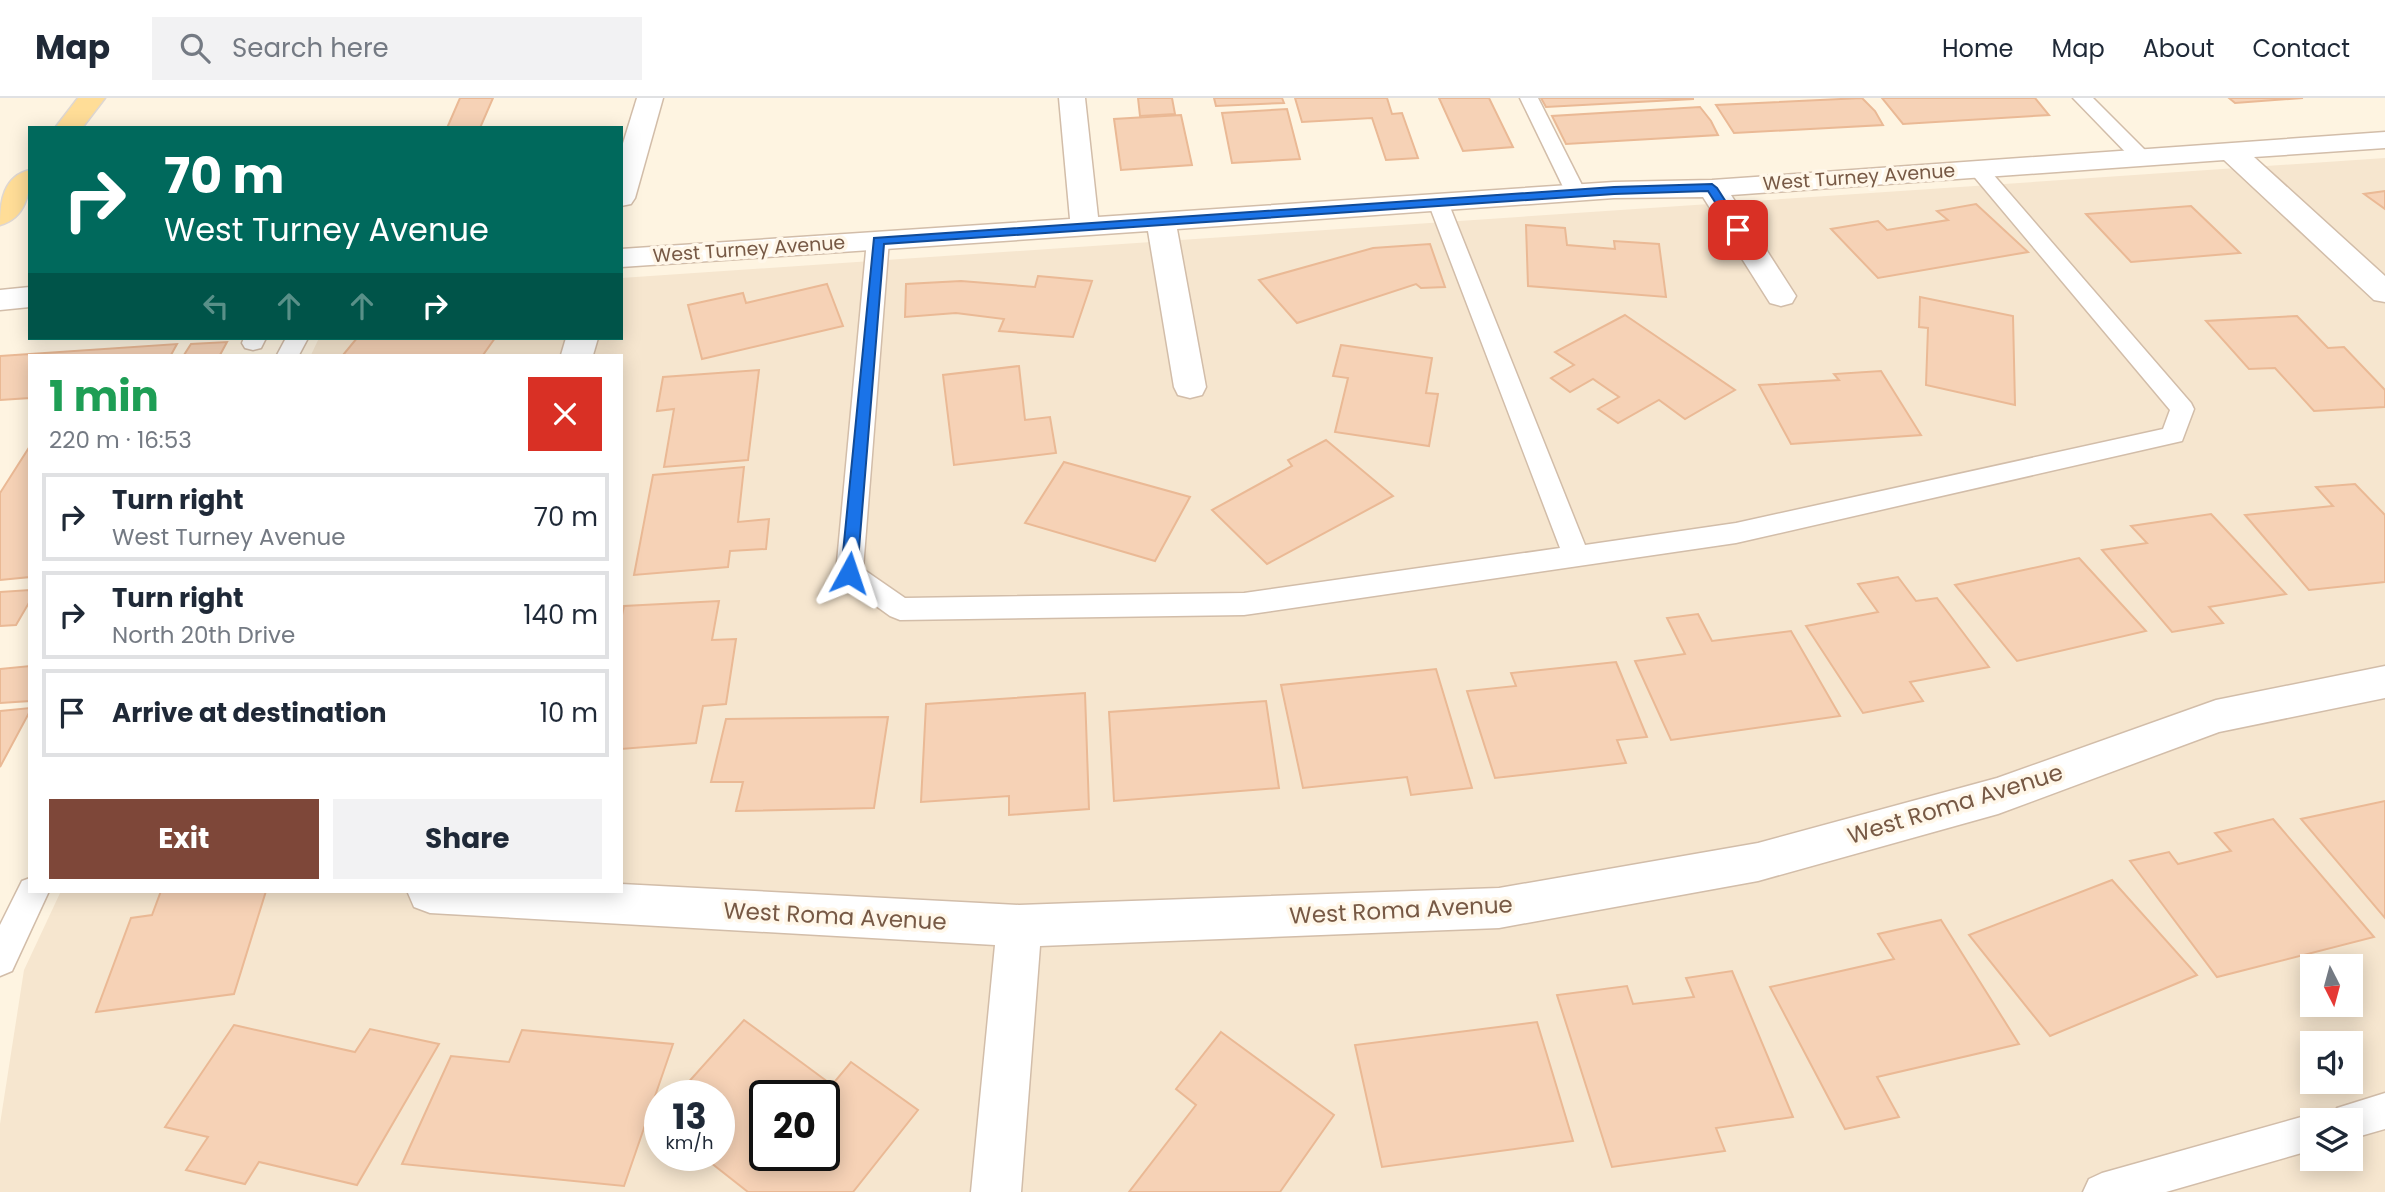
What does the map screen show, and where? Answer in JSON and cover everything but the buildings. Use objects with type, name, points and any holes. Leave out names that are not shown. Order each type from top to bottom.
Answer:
[{"type":"main road","points":[[70,126],[92,98]]},
{"type":"main road","points":[[0,216],[28,181]]},
{"type":"street","points":[[623,191],[650,98]]},
{"type":"street","points":[[1072,98],[1085,227]]},
{"type":"street","name":"West Turney Avenue","points":[[623,258],[1576,193],[1712,188],[2385,140]]},
{"type":"street","points":[[2231,150],[2385,293]]},
{"type":"street","points":[[1712,188],[1781,296]]},
{"type":"street","points":[[1161,221],[1190,387]]},
{"type":"street","points":[[0,300],[28,297]]},
{"type":"street","name":"West Roma Avenue","points":[[447,893],[1019,926],[1499,908],[1758,862],[1997,796],[2216,716],[2385,682]]},
{"type":"street","points":[[996,1192],[1019,926]]},
{"type":"lane","points":[[1529,98],[1576,193]]},
{"type":"lane","points":[[2082,98],[2141,157]]},
{"type":"lane","points":[[878,240],[849,573],[900,609],[1244,604],[1736,533],[2173,435],[2182,409],[1978,169]]},
{"type":"lane","points":[[1438,202],[1576,556]]},
{"type":"lane","points":[[0,960],[32,893]]},
{"type":"lane","points":[[2363,1117],[2385,1111]]},
{"type":"lane","points":[[2102,1192],[2300,1135]]},
{"type":"shaded area","points":[[2385,158],[2385,1192],[0,1192],[0,1124],[24,970],[60,893],[623,893],[623,354],[311,354],[318,340],[623,340],[623,278]]},
{"type":"route","points":[[849,573],[878,240],[1614,190],[1712,188],[1738,230]]}]
